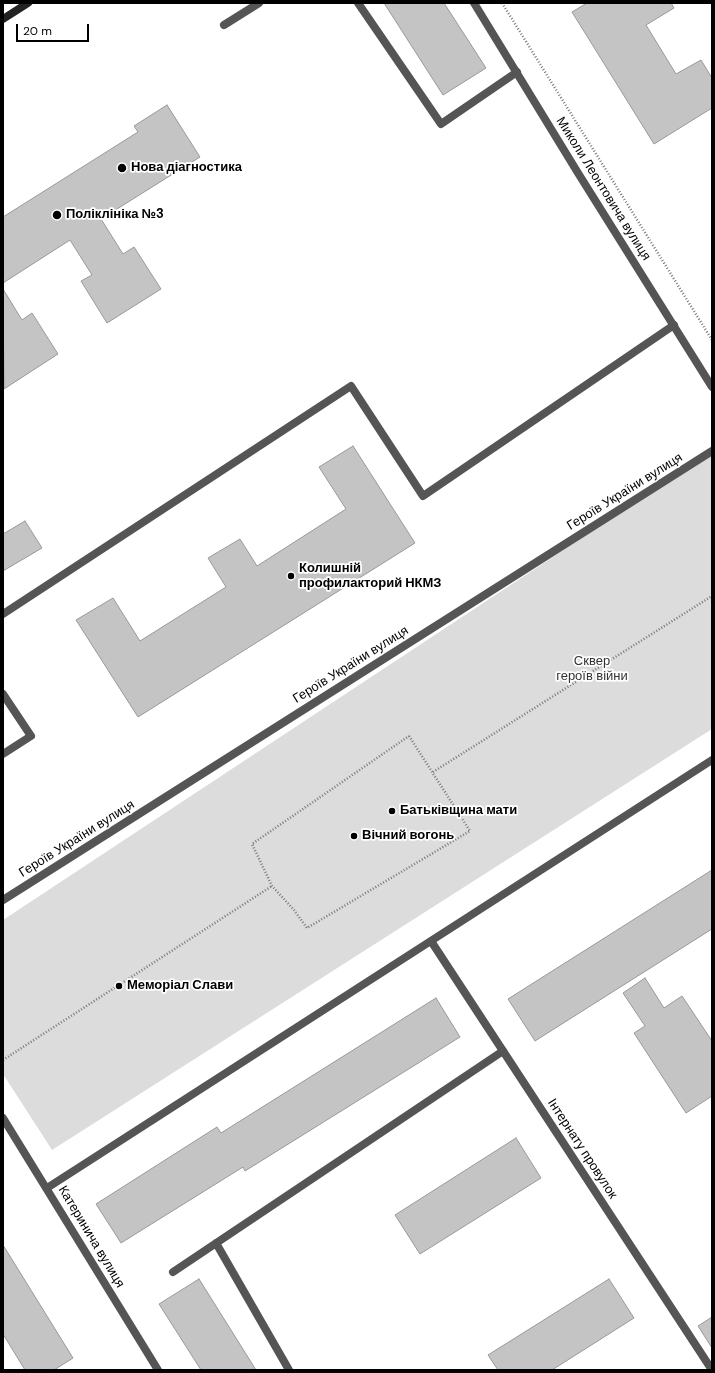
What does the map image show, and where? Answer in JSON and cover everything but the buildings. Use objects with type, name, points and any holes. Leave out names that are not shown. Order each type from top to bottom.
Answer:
[{"type":"street","points":[[3,19],[28,3]]},
{"type":"street","points":[[224,25],[258,3]]},
{"type":"street","points":[[358,3],[441,124],[517,72]]},
{"type":"street","name":"Миколи Леонтовича вулиця","points":[[474,3],[578,173],[712,386]]},
{"type":"street","points":[[3,614],[351,386],[423,496],[674,325]]},
{"type":"street","name":"Героїв України вулиця","points":[[3,900],[712,451]]},
{"type":"street","points":[[3,694],[31,736],[3,754]]},
{"type":"street","points":[[47,1188],[712,760]]},
{"type":"street","name":"Інтернату провулок","points":[[431,941],[712,1370]]},
{"type":"street","points":[[173,1272],[503,1051]]},
{"type":"street","name":"Катеринича вулиця","points":[[3,1118],[158,1370]]},
{"type":"street","points":[[216,1243],[289,1370]]},
{"type":"path","points":[[502,3],[712,340]]},
{"type":"path","points":[[433,772],[712,596]]},
{"type":"path","points":[[410,736],[470,831],[307,928],[294,910],[272,886],[252,844],[410,736]]},
{"type":"path","points":[[3,1060],[272,886]]},
{"type":"green space","name":"Сквер героїв війни","points":[[712,452],[712,729],[52,1150],[3,1074],[3,920]]},
{"type":"place","name":"Нова діагностика","points":[[122,168]]},
{"type":"place","name":"Поліклініка №3","points":[[57,215]]},
{"type":"place","name":"Колишній профилакторий НКМЗ","points":[[291,576]]},
{"type":"place","name":"Батьківщина мати","points":[[392,811]]},
{"type":"place","name":"Вічний вогонь","points":[[354,836]]},
{"type":"place","name":"Меморіал Слави","points":[[119,986]]}]
